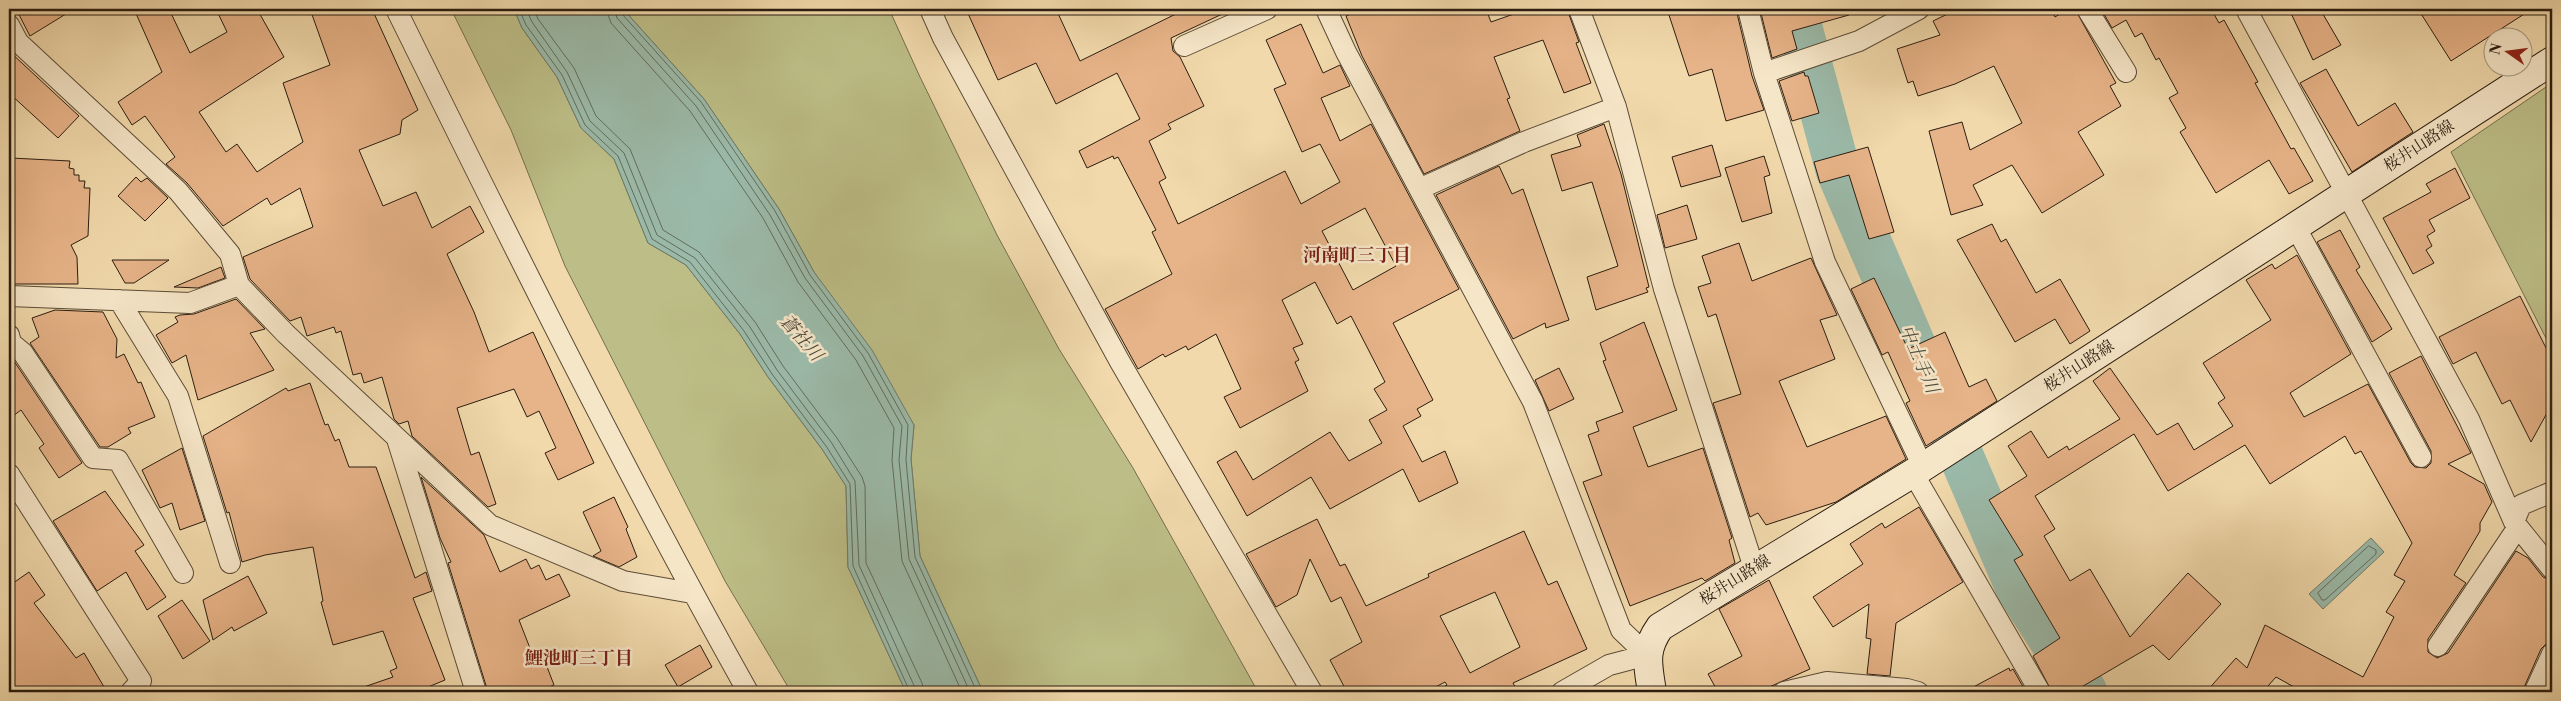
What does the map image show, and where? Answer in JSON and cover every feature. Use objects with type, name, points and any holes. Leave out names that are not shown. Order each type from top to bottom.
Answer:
[{"type":"main road","name":"桜井山路線","points":[[1652,692],[1647,655],[1650,641],[1660,627],[1754,568],[1918,470],[2552,61]]},
{"type":"street","points":[[396,9],[514,249],[692,593],[748,692]]},
{"type":"street","points":[[930,9],[943,38],[1120,362],[1312,692]]},
{"type":"street","points":[[1184,46],[1267,9]]},
{"type":"street","points":[[1326,9],[1346,52],[1533,402],[1621,630],[1647,655]]},
{"type":"street","points":[[1579,9],[1616,107],[1664,289],[1754,568]]},
{"type":"street","points":[[1748,9],[1765,73],[1825,262],[1918,470],[2040,692]]},
{"type":"street","points":[[1765,73],[1859,41],[1919,9]]},
{"type":"street","points":[[2087,9],[2126,72]]},
{"type":"street","points":[[2246,9],[2469,419],[2516,524],[2552,569]]},
{"type":"street","points":[[9,25],[18,42],[178,191],[230,254],[239,285],[286,334],[490,526],[623,581],[692,593]]},
{"type":"street","points":[[1419,189],[1524,142],[1616,107]]},
{"type":"street","points":[[2295,226],[2421,458]]},
{"type":"street","points":[[9,296],[190,302],[239,285]]},
{"type":"street","points":[[119,300],[178,396],[230,563]]},
{"type":"street","points":[[9,335],[11,344],[23,353],[93,458],[118,460],[183,574]]},
{"type":"street","points":[[396,437],[476,692]]},
{"type":"street","points":[[9,474],[140,681],[131,692]]},
{"type":"street","points":[[2438,646],[2516,524],[2521,505],[2552,492]]},
{"type":"street","points":[[2535,692],[2552,654]]},
{"type":"street","points":[[1562,692],[1609,665],[1647,655]]},
{"type":"street","points":[[1784,692],[1824,688],[1827,682],[1907,689],[1918,692]]},
{"type":"green space","points":[[451,9],[514,9],[522,28],[557,77],[581,128],[614,159],[648,243],[686,265],[740,334],[768,377],[822,449],[846,486],[848,567],[906,692],[791,692],[725,581],[565,266],[511,130]]},
{"type":"green space","points":[[623,9],[889,9],[997,235],[1059,349],[1133,468],[1258,692],[983,692],[920,556],[911,459],[914,425],[814,272],[779,209],[704,99]]},
{"type":"green space","points":[[2549,85],[2552,92],[2552,350],[2451,152]]},
{"type":"water","name":"蒼社川","points":[[514,9],[623,9],[704,99],[779,209],[814,272],[872,350],[914,425],[911,459],[920,556],[983,692],[906,692],[848,567],[846,486],[822,449],[768,377],[740,334],[686,265],[648,243],[614,159],[581,128],[557,77],[522,28]]},
{"type":"water","points":[[2371,538],[2384,552],[2323,609],[2309,594]]},
{"type":"building","points":[[16,9],[74,9],[30,36]]},
{"type":"building","points":[[134,9],[169,9],[190,53],[227,32],[216,9],[257,9],[284,57],[199,112],[226,152],[237,144],[257,172],[303,142],[283,83],[330,65],[310,9],[372,9],[418,110],[402,120],[400,134],[359,150],[383,206],[416,192],[432,228],[470,206],[484,232],[447,254],[474,312],[489,352],[533,332],[594,463],[558,480],[545,453],[556,448],[539,411],[527,417],[514,389],[457,408],[471,455],[479,452],[496,504],[488,507],[412,436],[408,421],[399,424],[394,419],[382,377],[364,383],[361,373],[353,375],[341,331],[336,333],[334,327],[307,336],[301,317],[290,321],[250,279],[243,257],[313,227],[300,188],[271,205],[267,198],[223,226],[187,183],[166,164],[175,157],[145,116],[132,125],[118,102],[162,72]]},
{"type":"building","points":[[966,9],[1056,9],[1080,61],[1186,9],[1233,9],[1171,38],[1173,51],[1180,57],[1204,106],[1168,124],[1171,129],[1149,141],[1166,178],[1159,182],[1178,224],[1285,171],[1301,204],[1340,182],[1320,144],[1302,152],[1274,89],[1286,84],[1266,40],[1301,24],[1323,73],[1340,65],[1350,86],[1321,98],[1340,141],[1371,124],[1459,289],[1393,323],[1433,400],[1417,409],[1421,416],[1403,426],[1422,462],[1445,451],[1458,483],[1419,502],[1403,469],[1330,509],[1311,477],[1247,516],[1217,462],[1236,451],[1253,480],[1330,432],[1349,461],[1382,443],[1369,420],[1387,410],[1374,389],[1385,382],[1351,316],[1337,324],[1315,282],[1282,300],[1303,344],[1293,348],[1299,360],[1295,362],[1308,391],[1240,428],[1224,397],[1241,389],[1216,334],[1188,350],[1186,346],[1165,357],[1163,354],[1138,369],[1105,309],[1172,274],[1152,232],[1156,230],[1118,157],[1114,159],[1113,156],[1087,168],[1079,151],[1140,119],[1117,73],[1056,104],[1036,63],[998,80]],"holes":[[[1365,208],[1396,266],[1353,290],[1322,231]]]},
{"type":"building","points":[[1361,9],[1486,9],[1491,22],[1528,9],[1567,9],[1579,42],[1576,43],[1591,83],[1564,93],[1543,40],[1494,57],[1510,98],[1507,99],[1520,131],[1424,174],[1362,56],[1346,16]]},
{"type":"building","points":[[1667,9],[1736,9],[1752,76],[1764,110],[1726,121],[1712,69],[1689,76]]},
{"type":"building","points":[[1760,9],[1849,9],[1849,15],[1792,31],[1797,49],[1772,58]]},
{"type":"building","points":[[1958,9],[2051,9],[2055,17],[2068,9],[2075,9],[2116,83],[2110,86],[2121,106],[2078,132],[2104,175],[2042,213],[2012,165],[1973,185],[1983,205],[1951,215],[1929,131],[1962,122],[1970,150],[2022,123],[1994,66],[1955,84],[1918,96],[1913,81],[1908,83],[1897,49],[1940,35],[1933,21]]},
{"type":"building","points":[[2101,9],[2211,9],[2219,23],[2224,20],[2258,82],[2255,83],[2291,149],[2294,148],[2313,181],[2289,194],[2269,160],[2216,193],[2180,132],[2186,128],[2169,98],[2178,93],[2159,58],[2156,60],[2142,33],[2135,37],[2126,20],[2112,28]]},
{"type":"building","points":[[2289,9],[2320,9],[2341,45],[2313,60]]},
{"type":"building","points":[[2418,9],[2532,9],[2502,28],[2484,28],[2484,40],[2451,61]]},
{"type":"building","points":[[9,51],[79,116],[58,138],[9,93]]},
{"type":"building","points":[[2326,69],[2358,126],[2395,103],[2413,132],[2352,172],[2300,83]]},
{"type":"building","points":[[1804,72],[1805,76],[1808,76],[1819,113],[1792,121],[1779,81]]},
{"type":"building","points":[[1604,124],[1621,174],[1649,287],[1646,288],[1648,292],[1596,310],[1587,277],[1618,266],[1592,182],[1562,191],[1551,155],[1581,146],[1577,135]]},
{"type":"building","points":[[1712,145],[1721,176],[1681,187],[1672,157]]},
{"type":"building","points":[[1868,147],[1894,232],[1869,239],[1849,175],[1820,183],[1814,162]]},
{"type":"building","points":[[1764,156],[1770,175],[1764,177],[1772,213],[1742,222],[1725,168]]},
{"type":"building","points":[[11,158],[70,161],[69,168],[74,169],[74,175],[79,175],[79,181],[85,181],[84,188],[90,188],[88,236],[71,245],[77,257],[78,284],[9,284]]},
{"type":"building","points":[[1499,166],[1512,194],[1523,189],[1569,320],[1546,328],[1545,323],[1513,339],[1436,195]]},
{"type":"building","points":[[2455,168],[2470,198],[2429,220],[2435,231],[2427,236],[2432,246],[2426,250],[2434,263],[2413,274],[2383,218],[2431,192],[2426,184]]},
{"type":"building","points":[[136,177],[141,182],[147,178],[168,198],[145,221],[118,196]]},
{"type":"building","points":[[1687,205],[1697,239],[1665,248],[1657,215]]},
{"type":"building","points":[[1992,224],[2001,242],[2006,239],[2036,293],[2060,279],[2090,331],[2070,344],[2055,319],[2015,342],[1957,240]]},
{"type":"building","points":[[2340,230],[2360,267],[2356,270],[2392,329],[2372,342],[2317,242]]},
{"type":"building","points":[[1739,243],[1752,281],[1811,258],[1837,315],[1820,320],[1835,359],[1779,381],[1807,447],[1886,416],[1906,459],[1836,502],[1766,525],[1758,513],[1750,517],[1713,403],[1741,394],[1716,314],[1708,317],[1698,287],[1711,283],[1702,256]]},
{"type":"building","points":[[2297,255],[2351,354],[2290,393],[2304,417],[2368,384],[2411,463],[2415,467],[2426,468],[2431,463],[2431,451],[2389,373],[2421,356],[2471,453],[2448,464],[2484,484],[2492,502],[2480,523],[2480,531],[2454,575],[2466,583],[2428,639],[2428,652],[2437,658],[2448,653],[2516,551],[2528,558],[2543,577],[2552,581],[2552,642],[2546,644],[2541,649],[2522,692],[2303,692],[2276,677],[2268,686],[2275,692],[2206,692],[2236,658],[2247,668],[2265,625],[2363,677],[2394,617],[2386,612],[2405,581],[2394,575],[2412,543],[2361,451],[2355,454],[2345,436],[2270,484],[2245,445],[2168,491],[2134,434],[2035,496],[2055,529],[2044,536],[2070,581],[2090,569],[2130,637],[2188,573],[2221,604],[2169,660],[2153,645],[2073,692],[2052,692],[2033,656],[2060,638],[2014,560],[2023,555],[1989,500],[2027,476],[2008,446],[2031,431],[2048,458],[2067,446],[2069,450],[2120,419],[2093,381],[2110,368],[2157,435],[2178,423],[2194,450],[2233,426],[2218,403],[2225,398],[2203,363],[2271,320],[2246,280],[2272,264],[2275,269]]},
{"type":"building","points":[[112,260],[169,260],[134,283],[125,283]]},
{"type":"building","points":[[221,267],[225,278],[198,288],[174,287]]},
{"type":"building","points":[[1874,278],[1908,349],[1945,332],[1969,387],[1986,379],[1997,401],[1926,446],[1906,403],[1910,401],[1888,352],[1882,355],[1851,289]]},
{"type":"building","points":[[2520,296],[2552,360],[2552,404],[2531,442],[2510,400],[2502,404],[2476,352],[2453,364],[2439,337]]},
{"type":"building","points":[[236,299],[265,329],[250,333],[274,370],[198,400],[186,355],[172,363],[156,335],[178,322],[175,317],[194,314]]},
{"type":"building","points":[[55,310],[103,312],[117,339],[116,358],[124,354],[138,383],[141,382],[155,417],[128,428],[131,433],[108,447],[100,447],[30,343],[39,337],[32,318]]},
{"type":"building","points":[[1644,322],[1677,410],[1633,427],[1648,467],[1703,448],[1732,538],[1729,540],[1735,563],[1705,581],[1702,578],[1630,606],[1583,482],[1602,475],[1588,435],[1599,431],[1596,422],[1623,412],[1603,361],[1606,360],[1600,343]]},
{"type":"building","points":[[9,358],[14,361],[82,463],[59,478],[39,448],[44,444],[21,410],[9,419]]},
{"type":"building","points":[[1559,368],[1574,399],[1549,411],[1535,380]]},
{"type":"building","points":[[310,383],[325,425],[328,424],[335,441],[339,439],[349,467],[376,467],[415,578],[426,572],[432,591],[413,598],[445,680],[416,692],[359,692],[358,689],[393,677],[390,671],[397,668],[383,631],[333,645],[321,602],[323,601],[313,547],[265,555],[242,562],[229,512],[227,513],[203,436],[286,388],[288,391]]},
{"type":"building","points":[[182,448],[205,521],[180,530],[172,503],[160,508],[142,470]]},
{"type":"building","points":[[421,477],[484,535],[500,572],[526,559],[531,569],[539,565],[546,580],[559,574],[570,596],[519,620],[535,661],[544,659],[554,685],[537,692],[488,692],[448,563],[451,562],[440,538]]},
{"type":"building","points":[[105,491],[144,545],[135,551],[166,597],[147,610],[126,572],[97,591],[53,521]]},
{"type":"building","points":[[614,497],[628,527],[626,529],[637,557],[619,567],[593,556],[601,551],[583,512]]},
{"type":"building","points":[[1919,507],[1963,582],[1896,623],[1890,676],[1867,674],[1871,639],[1866,638],[1869,604],[1833,627],[1813,597],[1863,564],[1850,544],[1882,523],[1885,528]]},
{"type":"building","points":[[1317,519],[1340,566],[1345,564],[1366,606],[1429,577],[1428,574],[1524,531],[1548,585],[1557,581],[1587,649],[1513,683],[1518,692],[1433,692],[1447,685],[1445,682],[1426,692],[1347,692],[1330,660],[1362,642],[1341,597],[1331,602],[1310,559],[1297,595],[1276,607],[1246,554]],"holes":[[[1495,592],[1520,647],[1470,673],[1440,616]]]},
{"type":"building","points":[[29,572],[45,595],[34,603],[76,658],[84,653],[107,692],[9,692],[9,586]]},
{"type":"building","points":[[248,576],[267,613],[234,631],[232,627],[213,640],[203,600]]},
{"type":"building","points":[[1769,580],[1810,669],[1758,692],[1718,692],[1708,674],[1742,656],[1719,609]]},
{"type":"building","points":[[182,600],[210,641],[183,659],[158,616]]},
{"type":"building","points":[[700,645],[712,667],[678,687],[665,665]]},
{"type":"building","points":[[2009,668],[2010,671],[2013,669],[2026,692],[1964,692]]},
{"type":"waterway","name":"中土手川","points":[[1795,9],[1838,170],[2018,588],[2085,692]]},
{"type":"district","name":"河南町三丁目","points":[[1357,255]]},
{"type":"district","name":"鯉池町三丁目","points":[[579,658]]}]
